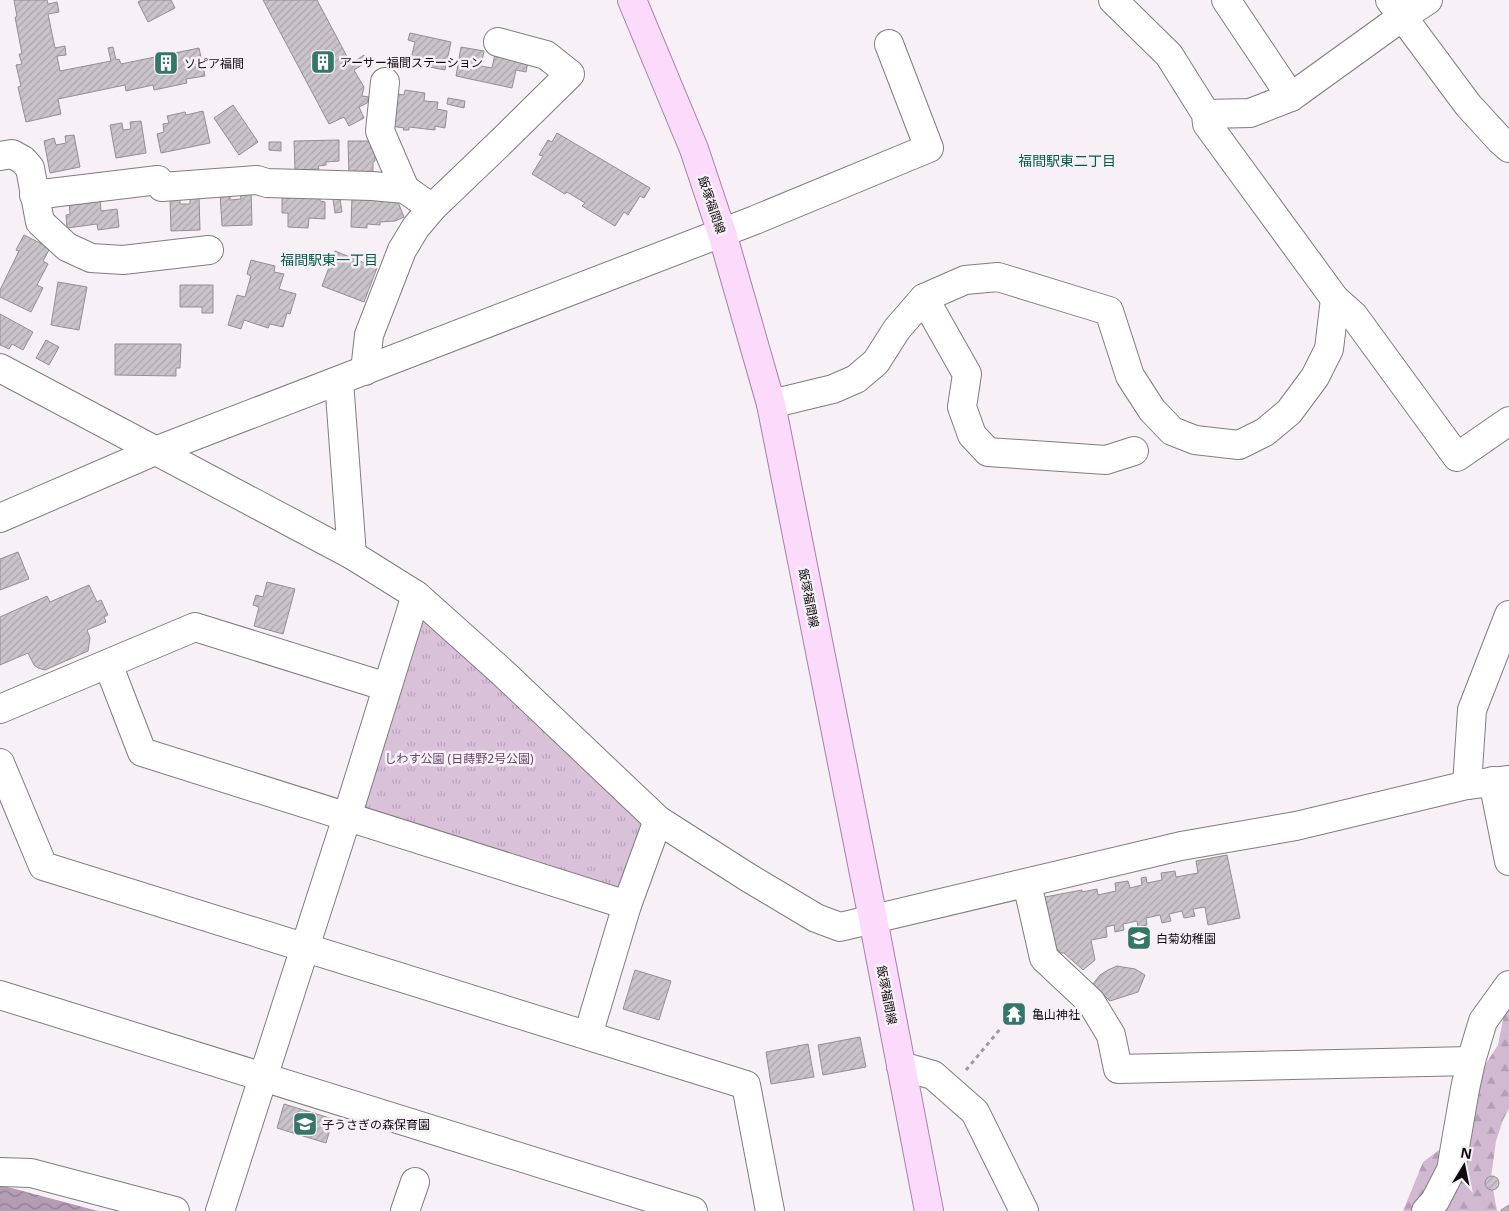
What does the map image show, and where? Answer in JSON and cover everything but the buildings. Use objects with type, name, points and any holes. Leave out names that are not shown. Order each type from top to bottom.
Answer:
[{"type":"main road","name":"飯塚福間線","points":[[632,0],[694,149],[722,233],[771,404],[929,1211]]},
{"type":"street","points":[[1113,0],[1169,55],[1206,114],[1206,124],[1335,300],[1354,316],[1457,457],[1509,421]]},
{"type":"street","points":[[1226,0],[1291,97]]},
{"type":"street","points":[[1206,114],[1250,112],[1291,97],[1396,8],[1428,0]]},
{"type":"street","points":[[1396,8],[1468,105],[1509,148]]},
{"type":"street","points":[[365,371],[369,335],[402,250],[416,227],[432,208],[570,74],[546,55],[498,42]]},
{"type":"street","points":[[0,518],[155,451],[722,233],[929,148],[889,44]]},
{"type":"street","points":[[385,82],[380,131],[405,189]]},
{"type":"street","points":[[0,156],[12,154],[23,160],[30,168],[40,222],[67,246],[91,258],[123,260],[209,250]]},
{"type":"street","points":[[34,195],[158,180],[162,188],[257,180],[268,183],[372,186],[405,189],[432,208]]},
{"type":"street","points":[[771,404],[833,389],[856,379],[876,362],[897,329],[924,298],[965,280],[998,277],[1109,311],[1130,376],[1152,410],[1172,431],[1195,440],[1239,446],[1265,432],[1289,412],[1315,377],[1328,349],[1335,300]]},
{"type":"street","points":[[924,298],[968,374],[962,407],[972,435],[988,452],[1106,460],[1134,451]]},
{"type":"street","points":[[0,368],[352,555],[416,595],[502,672],[658,820],[816,918],[840,927],[1181,846],[1296,826],[1467,785],[1501,780],[1509,861]]},
{"type":"street","points":[[339,381],[352,555]]},
{"type":"street","points":[[220,1211],[416,595]]},
{"type":"street","points":[[1467,785],[1472,710],[1509,615]]},
{"type":"street","points":[[0,709],[195,627],[387,687]]},
{"type":"street","points":[[108,664],[142,752],[627,905]]},
{"type":"street","points":[[0,763],[44,866],[746,1085],[770,1211]]},
{"type":"street","points":[[588,1035],[627,905],[658,820]]},
{"type":"street","points":[[1027,883],[1044,958],[1091,1002],[1111,1035],[1118,1069],[1472,1061]]},
{"type":"street","points":[[1426,1211],[1434,1201],[1451,1170],[1472,1061],[1483,1021],[1509,985]]},
{"type":"street","points":[[0,995],[693,1211]]},
{"type":"street","points":[[901,1066],[933,1075],[975,1112],[1024,1211]]},
{"type":"street","points":[[0,1172],[31,1173],[175,1211]]},
{"type":"street","points":[[405,1211],[414,1182]]},
{"type":"path","points":[[950,1090],[1001,1028]]},
{"type":"green space","name":"しわす公園 (日蒔野2号公園)","points":[[417,622],[430,623],[639,817],[641,827],[625,884],[616,889],[368,814],[361,802]]},
{"type":"green space","points":[[1509,989],[1509,1109],[1496,1141],[1491,1178],[1497,1211],[1403,1211],[1423,1162],[1471,1126],[1474,1082],[1498,1045]]},
{"type":"water","points":[[0,1185],[98,1211],[0,1211]]},
{"type":"place","name":"アーサー福間ステーション","points":[[323,62]]},
{"type":"place","name":"ソピア福間","points":[[166,63]]},
{"type":"place","name":"白菊幼稚園","points":[[1139,938]]},
{"type":"place","name":"亀山神社","points":[[1014,1014]]},
{"type":"place","name":"子うさぎの森保育園","points":[[305,1124]]},
{"type":"district","name":"福間駅東二丁目","points":[[1067,160]]},
{"type":"district","name":"福間駅東一丁目","points":[[329,259]]}]
